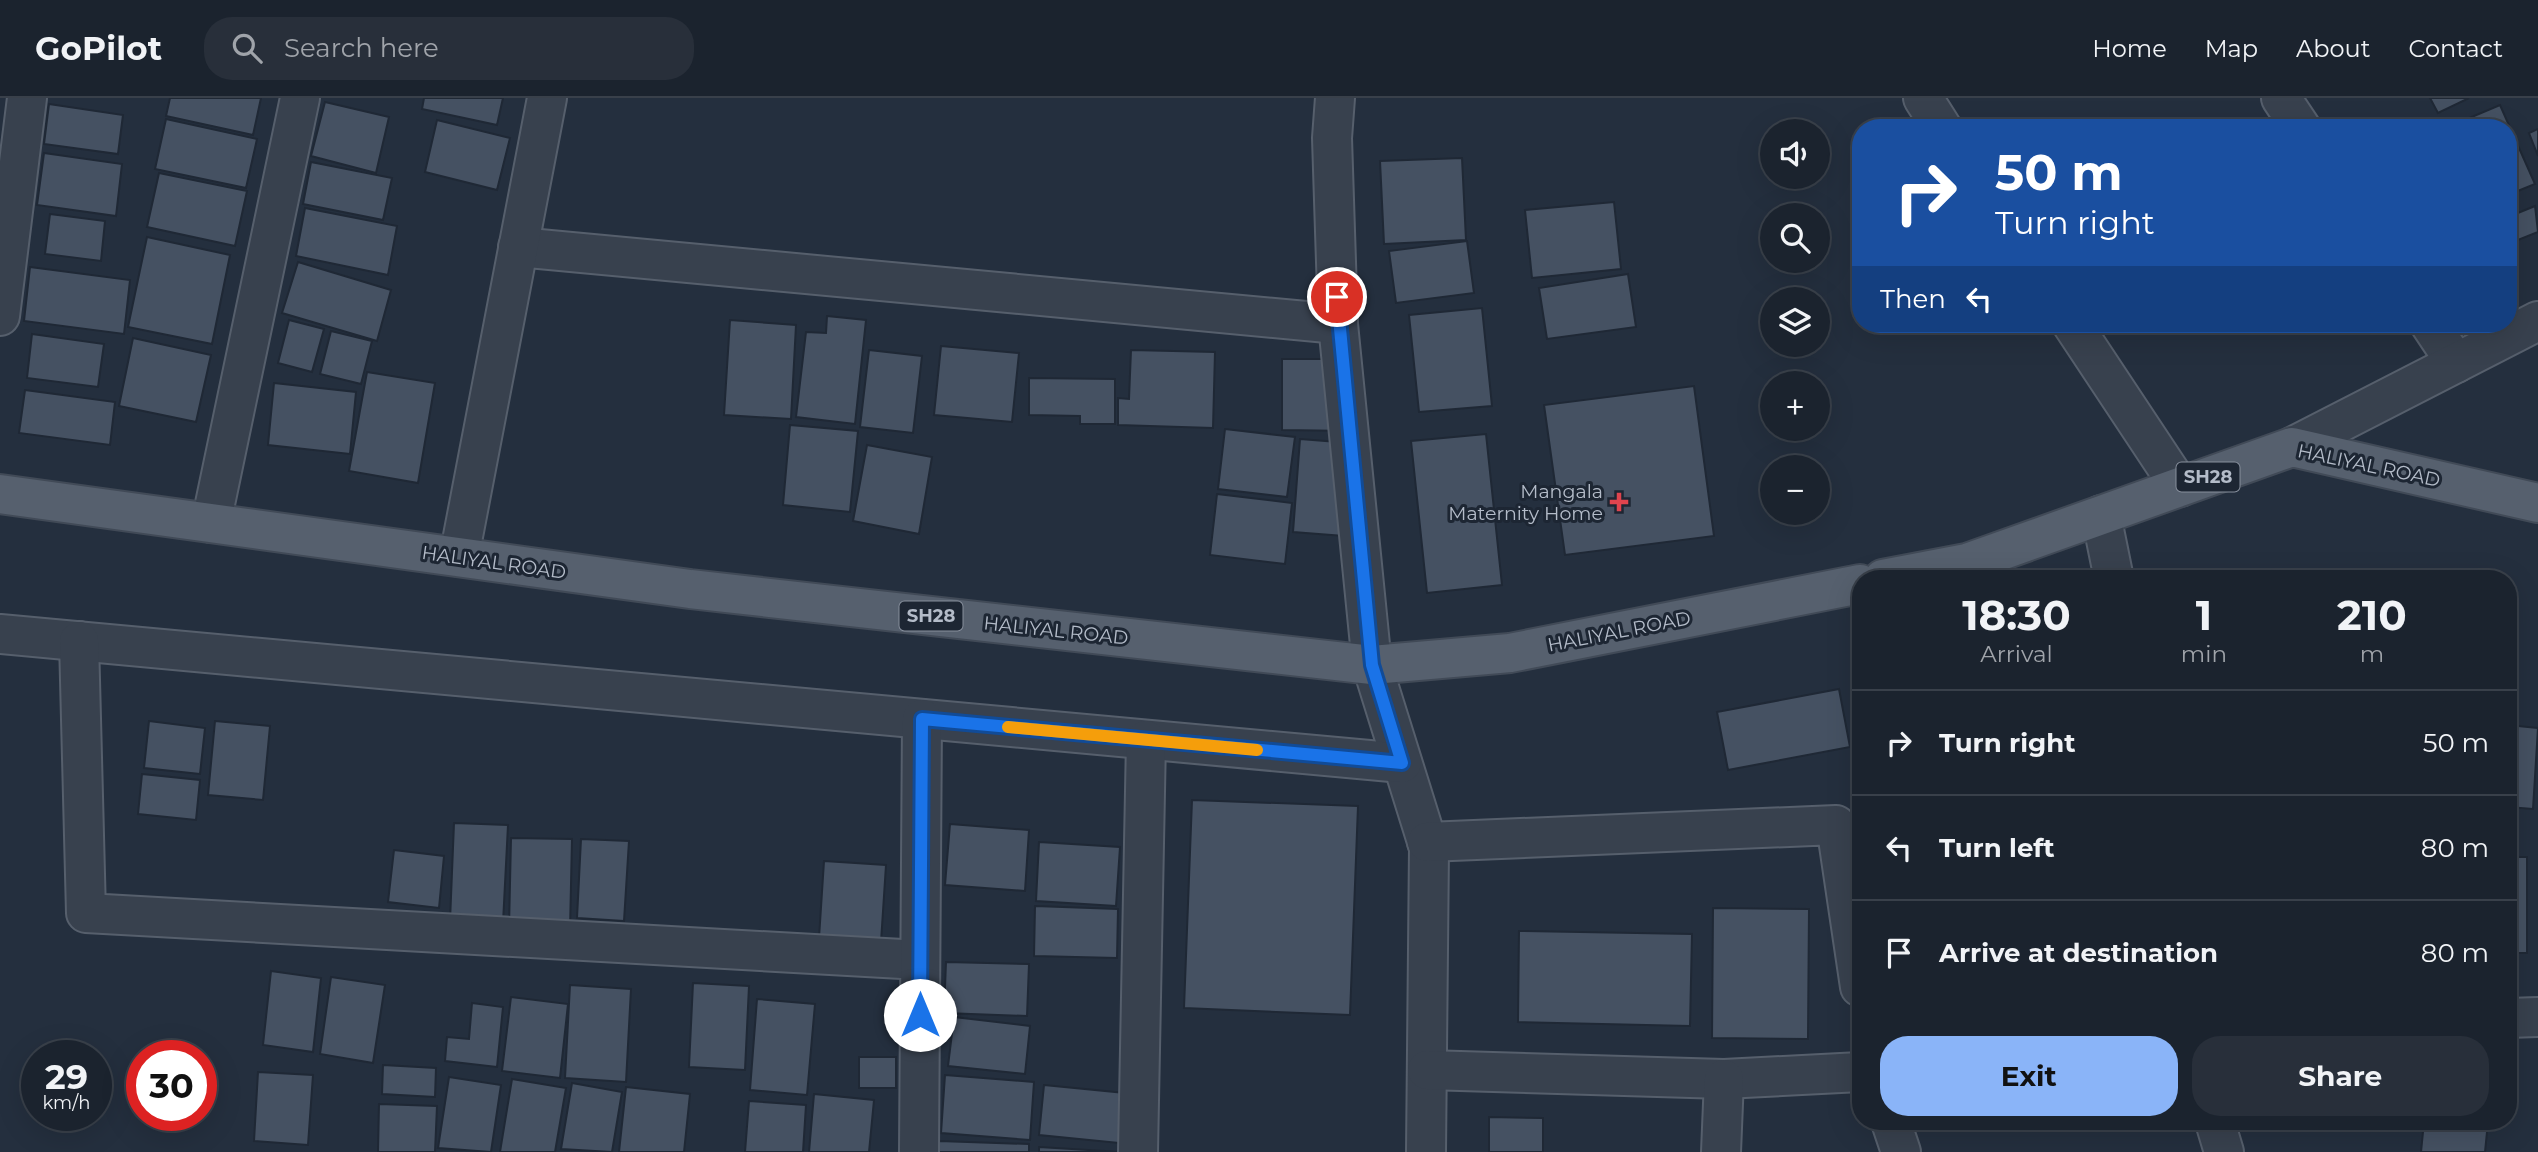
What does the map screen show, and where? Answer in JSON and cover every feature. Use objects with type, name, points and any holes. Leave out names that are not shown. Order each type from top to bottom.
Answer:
[{"type":"main road","name":"HALIYAL ROAD","points":[[1930,570],[1967,563],[2292,447],[2538,503]]},
{"type":"main road","name":"HALIYAL ROAD","points":[[0,494],[690,589],[1372,665],[1510,653],[1852,586]]},
{"type":"street","points":[[0,316],[27,98]]},
{"type":"street","points":[[211,523],[300,98]]},
{"type":"street","points":[[459,557],[547,98]]},
{"type":"street","points":[[1335,98],[1332,138],[1338,324],[1372,665],[1427,842],[1426,1152]]},
{"type":"street","points":[[1923,98],[1936,119]]},
{"type":"street","points":[[2281,98],[2295,119]]},
{"type":"street","points":[[518,247],[1338,324]]},
{"type":"street","points":[[2517,332],[2538,321]]},
{"type":"street","points":[[2078,333],[2180,487]]},
{"type":"street","points":[[2436,333],[2456,363]]},
{"type":"street","points":[[2292,447],[2515,333]]},
{"type":"street","points":[[2101,515],[2111,570]]},
{"type":"street","points":[[0,634],[1402,763]]},
{"type":"street","points":[[79,641],[86,914],[920,960]]},
{"type":"street","points":[[919,1152],[922,719]]},
{"type":"street","points":[[1138,1152],[1146,740]]},
{"type":"street","points":[[1427,842],[1836,825],[1852,933]]},
{"type":"street","points":[[2517,1018],[2538,1017]]},
{"type":"street","points":[[1427,1070],[1724,1079],[1852,1072]]},
{"type":"street","points":[[1721,1152],[1724,1079]]},
{"type":"street","points":[[1894,1130],[1901,1152]]},
{"type":"street","points":[[2217,1130],[2224,1152]]},
{"type":"building","points":[[170,98],[261,98],[253,135],[166,116]]},
{"type":"building","points":[[424,98],[503,98],[497,125],[422,109]]},
{"type":"building","points":[[2430,98],[2469,98],[2438,113]]},
{"type":"building","points":[[325,102],[389,117],[376,173],[311,156]]},
{"type":"building","points":[[49,104],[123,115],[118,154],[44,144]]},
{"type":"building","points":[[2500,105],[2506,119],[2467,119]]},
{"type":"building","points":[[166,119],[257,139],[246,188],[155,169]]},
{"type":"building","points":[[437,120],[510,138],[497,190],[425,172]]},
{"type":"building","points":[[2538,129],[2538,156],[2529,133]]},
{"type":"building","points":[[2517,143],[2535,184],[2517,191]]},
{"type":"building","points":[[44,153],[122,164],[116,216],[37,205]]},
{"type":"building","points":[[1462,158],[1466,240],[1384,244],[1380,161]]},
{"type":"building","points":[[311,162],[392,178],[383,220],[303,204]]},
{"type":"building","points":[[159,173],[247,191],[235,246],[147,227]]},
{"type":"building","points":[[1614,202],[1621,269],[1532,278],[1525,210]]},
{"type":"building","points":[[2535,206],[2538,232],[2517,240],[2517,213]]},
{"type":"building","points":[[305,208],[397,226],[388,275],[296,256]]},
{"type":"building","points":[[50,214],[105,221],[101,261],[45,254]]},
{"type":"building","points":[[147,237],[230,255],[212,344],[128,327]]},
{"type":"building","points":[[1467,241],[1474,293],[1396,303],[1389,251]]},
{"type":"building","points":[[298,262],[391,290],[377,341],[282,313]]},
{"type":"building","points":[[30,267],[130,280],[124,334],[24,321]]},
{"type":"building","points":[[1628,274],[1636,327],[1547,339],[1539,288]]},
{"type":"building","points":[[1482,308],[1492,406],[1419,412],[1409,315]]},
{"type":"building","points":[[827,316],[866,320],[855,424],[796,417],[806,332],[826,333]]},
{"type":"building","points":[[289,320],[324,329],[312,372],[278,363]]},
{"type":"building","points":[[730,320],[796,325],[791,419],[724,415]]},
{"type":"building","points":[[331,331],[372,341],[361,384],[320,374]]},
{"type":"building","points":[[32,334],[104,344],[98,387],[27,378]]},
{"type":"building","points":[[133,338],[211,355],[196,422],[119,406]]},
{"type":"building","points":[[941,346],[1019,353],[1012,422],[934,415]]},
{"type":"building","points":[[869,350],[922,356],[913,433],[860,427]]},
{"type":"building","points":[[1131,350],[1215,352],[1213,428],[1118,425],[1118,398],[1129,399]]},
{"type":"building","points":[[1282,359],[1350,359],[1351,431],[1282,430]]},
{"type":"building","points":[[367,372],[435,383],[418,483],[349,471]]},
{"type":"building","points":[[1029,378],[1115,379],[1115,424],[1080,424],[1080,416],[1029,415]]},
{"type":"building","points":[[274,383],[356,392],[350,454],[268,445]]},
{"type":"building","points":[[1694,386],[1714,536],[1565,555],[1544,405]]},
{"type":"building","points":[[25,390],[115,402],[110,445],[19,433]]},
{"type":"building","points":[[790,425],[858,431],[850,512],[783,505]]},
{"type":"building","points":[[1225,429],[1295,437],[1287,497],[1218,489]]},
{"type":"building","points":[[1486,434],[1502,585],[1427,593],[1411,441]]},
{"type":"building","points":[[1300,439],[1363,444],[1357,537],[1293,532]]},
{"type":"building","points":[[867,445],[932,457],[919,534],[853,521]]},
{"type":"building","points":[[1217,494],[1292,503],[1285,564],[1210,555]]},
{"type":"building","points":[[1839,689],[1850,747],[1728,770],[1717,712]]},
{"type":"building","points":[[149,721],[205,728],[200,774],[144,768]]},
{"type":"building","points":[[215,721],[270,726],[263,800],[208,795]]},
{"type":"building","points":[[2517,726],[2538,728],[2533,809],[2517,808]]},
{"type":"building","points":[[142,774],[200,780],[196,820],[138,814]]},
{"type":"building","points":[[1192,800],[1358,806],[1350,1015],[1184,1008]]},
{"type":"building","points":[[454,823],[508,825],[503,923],[450,921]]},
{"type":"building","points":[[950,824],[1029,830],[1025,891],[945,885]]},
{"type":"building","points":[[511,838],[572,839],[570,930],[509,928]]},
{"type":"building","points":[[581,839],[629,841],[624,921],[577,918]]},
{"type":"building","points":[[1039,842],[1120,847],[1116,906],[1036,901]]},
{"type":"building","points":[[394,850],[444,856],[439,908],[388,902]]},
{"type":"building","points":[[2517,857],[2527,857],[2527,953],[2517,953]]},
{"type":"building","points":[[824,861],[886,865],[881,942],[819,938]]},
{"type":"building","points":[[1035,906],[1118,909],[1117,958],[1034,956]]},
{"type":"building","points":[[1713,908],[1809,909],[1808,1039],[1712,1038]]},
{"type":"building","points":[[1519,931],[1692,934],[1690,1026],[1518,1022]]},
{"type":"building","points":[[946,962],[1029,964],[1027,1016],[944,1013]]},
{"type":"building","points":[[271,971],[321,978],[313,1052],[263,1045]]},
{"type":"building","points":[[331,977],[385,985],[373,1063],[320,1054]]},
{"type":"building","points":[[693,983],[749,986],[745,1070],[689,1067]]},
{"type":"building","points":[[570,985],[631,989],[626,1082],[565,1078]]},
{"type":"building","points":[[511,997],[568,1004],[560,1078],[502,1071]]},
{"type":"building","points":[[757,999],[815,1004],[807,1095],[750,1090]]},
{"type":"building","points":[[472,1003],[503,1007],[497,1067],[445,1061],[447,1037],[469,1039]]},
{"type":"building","points":[[954,1017],[1030,1026],[1025,1074],[948,1066]]},
{"type":"building","points":[[859,1057],[896,1057],[896,1088],[859,1088]]},
{"type":"building","points":[[383,1065],[436,1068],[435,1097],[382,1094]]},
{"type":"building","points":[[258,1072],[313,1075],[308,1145],[254,1141]]},
{"type":"building","points":[[945,1075],[1034,1082],[1030,1140],[941,1133]]},
{"type":"building","points":[[449,1077],[501,1085],[491,1152],[438,1148]]},
{"type":"building","points":[[512,1079],[566,1088],[555,1152],[500,1152]]},
{"type":"building","points":[[572,1083],[622,1092],[612,1152],[561,1149]]},
{"type":"building","points":[[1044,1085],[1125,1093],[1119,1143],[1039,1135]]},
{"type":"building","points":[[626,1087],[690,1094],[684,1152],[619,1152]]},
{"type":"building","points":[[814,1094],[874,1100],[869,1152],[809,1152]]},
{"type":"building","points":[[749,1101],[806,1105],[803,1152],[745,1152]]},
{"type":"building","points":[[379,1104],[437,1106],[435,1152],[378,1152]]},
{"type":"building","points":[[1489,1117],[1543,1118],[1543,1152],[1489,1152]]},
{"type":"building","points":[[2423,1130],[2487,1130],[2485,1152],[2421,1152]]},
{"type":"building","points":[[939,1141],[1029,1144],[1029,1152],[939,1152]]},
{"type":"building","points":[[1039,1147],[1121,1152],[1039,1152]]},
{"type":"slow traffic","points":[[1008,727],[1257,750]]},
{"type":"place","name":"Mangala Maternity Home","points":[[1619,502]]},
{"type":"route","points":[[920,1015],[922,719],[1402,763],[1372,665],[1337,297]]}]
